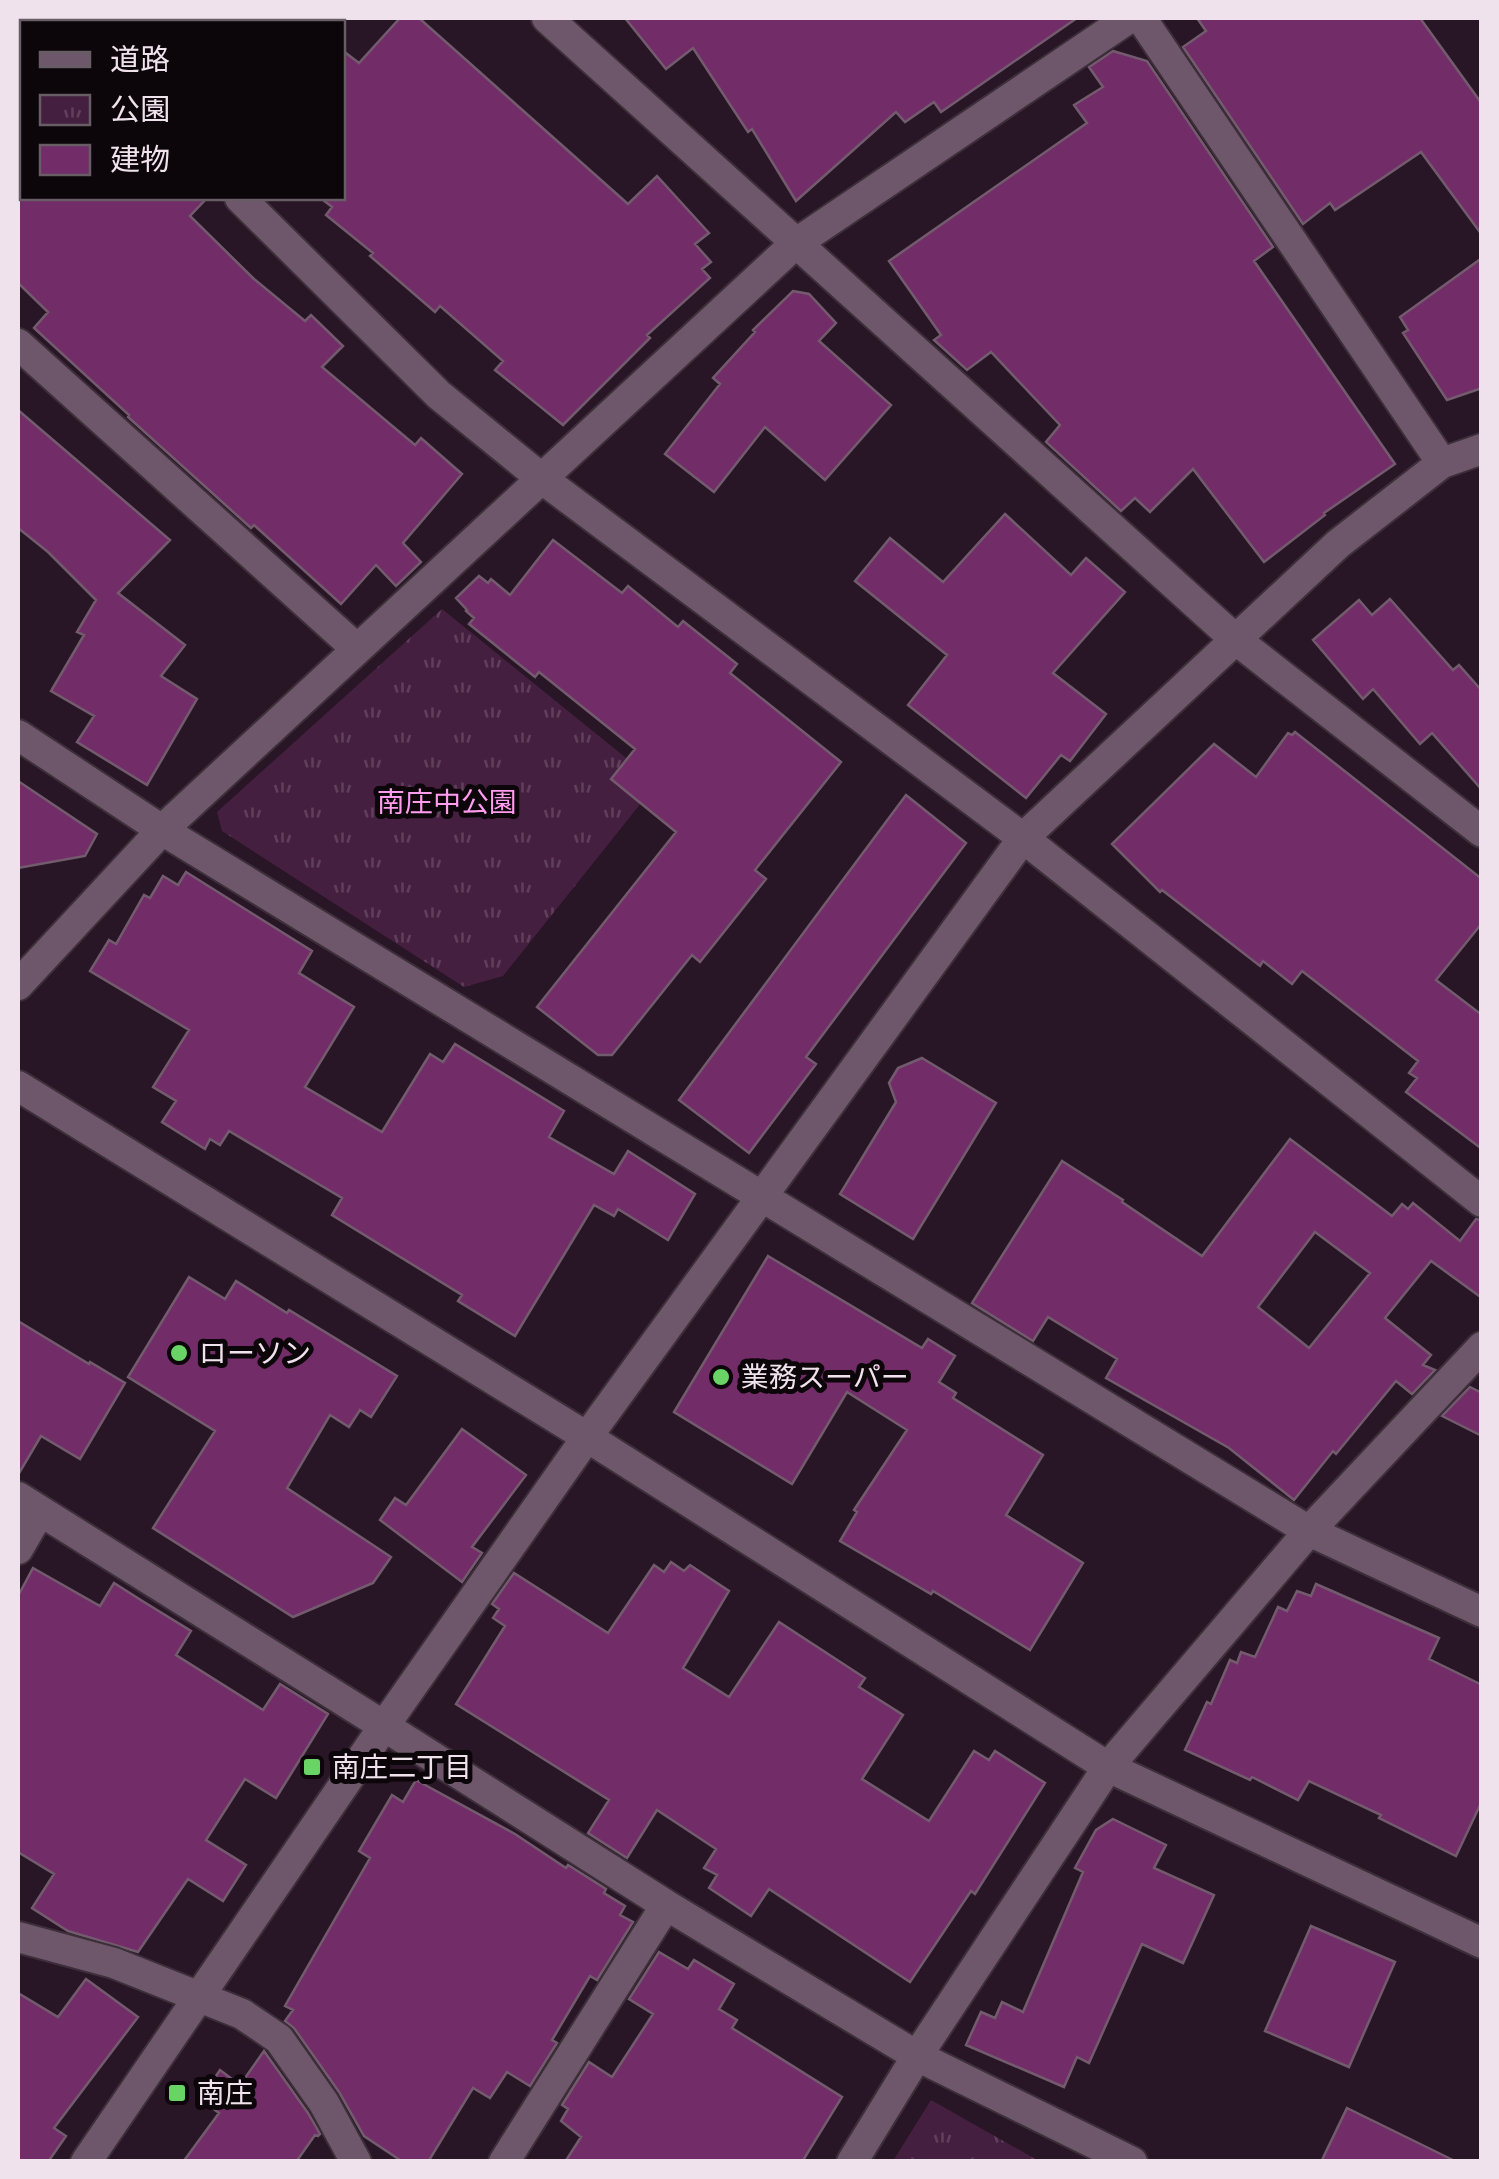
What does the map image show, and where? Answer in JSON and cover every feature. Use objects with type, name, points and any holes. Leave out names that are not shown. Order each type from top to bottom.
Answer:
[{"type":"street","points":[[546,18],[1235,639],[1482,832]]},
{"type":"street","points":[[18,985],[162,830],[795,244],[1129,18]]},
{"type":"street","points":[[1142,18],[1442,463]]},
{"type":"street","points":[[242,200],[440,395],[541,478],[1023,838],[1482,1202]]},
{"type":"street","points":[[18,344],[357,649]]},
{"type":"street","points":[[86,2162],[384,1726],[587,1438],[1023,838],[1338,544],[1442,463],[1482,449]]},
{"type":"street","points":[[18,734],[162,830],[1309,1532],[1482,1612]]},
{"type":"street","points":[[18,1086],[1108,1767],[1482,1943]]},
{"type":"street","points":[[852,2162],[916,2056],[1108,1767],[1309,1532],[1482,1347]]},
{"type":"street","points":[[18,1549],[29,1504],[666,1905],[916,2056],[1132,2162]]},
{"type":"street","points":[[504,2162],[666,1905]]},
{"type":"street","points":[[18,1938],[114,1963],[242,2014],[280,2039],[324,2103],[356,2162]]},
{"type":"green space","name":"南庄中公園","points":[[442,609],[657,783],[503,976],[464,987],[222,831],[217,812]]},
{"type":"green space","points":[[931,2100],[1039,2161],[893,2161]]},
{"type":"building","points":[[400,18],[419,18],[628,204],[657,176],[709,233],[695,244],[711,262],[702,269],[710,278],[647,335],[650,338],[563,425],[495,370],[503,361],[440,306],[435,312],[326,215],[332,207],[323,200],[345,200],[345,52],[359,63]]},
{"type":"building","points":[[625,18],[1077,18],[941,112],[934,102],[905,122],[896,112],[796,201],[752,129],[748,132],[693,48],[666,69]]},
{"type":"building","points":[[1197,18],[1420,18],[1482,104],[1482,235],[1421,152],[1335,210],[1330,203],[1303,224],[1183,47],[1206,31]]},
{"type":"building","points":[[1113,51],[1147,61],[1273,247],[1254,261],[1395,464],[1324,513],[1264,562],[1193,469],[1150,512],[1135,498],[1121,511],[1046,442],[1060,425],[991,352],[967,370],[934,340],[941,335],[889,261],[1087,123],[1074,105],[1103,87],[1089,67]]},
{"type":"building","points":[[18,200],[205,200],[190,216],[254,279],[305,321],[311,315],[343,346],[322,367],[415,445],[421,438],[462,474],[403,543],[421,562],[396,586],[376,565],[341,604],[254,525],[251,528],[34,328],[48,312],[18,283]]},
{"type":"building","points":[[1482,258],[1482,388],[1447,400],[1403,333],[1408,330],[1400,317]]},
{"type":"building","points":[[793,291],[809,294],[836,323],[819,341],[891,405],[825,480],[765,427],[714,492],[665,454],[720,384],[713,378],[753,330]]},
{"type":"building","points":[[18,410],[170,540],[118,593],[185,645],[161,676],[197,699],[147,785],[77,742],[94,716],[51,691],[84,635],[77,632],[96,600],[18,528]]},
{"type":"building","points":[[1005,514],[1071,575],[1086,558],[1125,592],[1053,673],[1106,714],[1070,761],[1061,755],[1026,798],[908,705],[947,655],[855,581],[890,538],[943,582]]},
{"type":"building","points":[[553,540],[622,593],[628,586],[678,627],[683,621],[737,664],[730,673],[841,762],[755,870],[766,879],[700,962],[692,955],[612,1055],[598,1055],[537,1007],[676,832],[611,779],[635,749],[539,672],[535,677],[469,624],[474,618],[456,598],[479,576],[488,583],[491,579],[510,595]]},
{"type":"building","points":[[1390,599],[1453,670],[1459,665],[1482,691],[1482,790],[1432,733],[1420,744],[1373,689],[1363,699],[1313,640],[1359,600],[1372,615]]},
{"type":"building","points":[[1295,732],[1482,879],[1482,923],[1436,980],[1482,1015],[1482,1149],[1406,1092],[1417,1078],[1409,1073],[1418,1061],[1302,971],[1292,984],[1263,961],[1260,966],[1160,892],[1112,844],[1214,744],[1256,777],[1288,733]]},
{"type":"building","points":[[18,781],[97,834],[85,856],[18,868]]},
{"type":"building","points":[[906,795],[966,843],[806,1057],[816,1064],[749,1153],[679,1100]]},
{"type":"building","points":[[186,872],[312,951],[299,973],[354,1007],[305,1087],[382,1132],[430,1054],[443,1062],[455,1044],[564,1111],[549,1137],[614,1174],[628,1151],[695,1194],[668,1240],[618,1209],[614,1216],[594,1205],[515,1336],[458,1301],[462,1295],[332,1215],[342,1198],[229,1131],[220,1145],[210,1139],[205,1149],[162,1122],[176,1101],[153,1087],[189,1030],[90,971],[109,940],[116,944],[144,895],[150,898],[163,876],[178,885]]},
{"type":"building","points":[[922,1058],[996,1103],[913,1239],[840,1194],[896,1102],[889,1083],[898,1068]]},
{"type":"building","points":[[1290,1139],[1392,1216],[1402,1204],[1408,1209],[1413,1203],[1460,1241],[1476,1219],[1482,1220],[1482,1298],[1431,1261],[1385,1318],[1431,1355],[1423,1365],[1435,1370],[1412,1394],[1396,1381],[1294,1500],[1229,1448],[1106,1378],[1117,1359],[1048,1317],[1033,1341],[972,1303],[1062,1161],[1202,1256]],"holes":[[[1315,1232],[1370,1273],[1309,1348],[1258,1307]]]},
{"type":"building","points":[[768,1256],[922,1348],[928,1339],[955,1356],[939,1382],[956,1393],[953,1398],[1043,1455],[1006,1515],[1083,1563],[1030,1650],[840,1541],[857,1512],[854,1510],[907,1430],[847,1392],[792,1484],[674,1412]]},
{"type":"building","points":[[189,1277],[225,1299],[236,1281],[397,1376],[371,1417],[360,1410],[349,1427],[330,1415],[287,1488],[391,1557],[373,1583],[293,1617],[153,1528],[215,1431],[128,1377]]},
{"type":"building","points":[[18,1321],[125,1383],[80,1459],[41,1436],[18,1475]]},
{"type":"building","points":[[1470,1387],[1482,1393],[1482,1436],[1442,1416]]},
{"type":"building","points":[[462,1429],[526,1475],[472,1547],[482,1553],[462,1582],[380,1520],[395,1498],[406,1505]]},
{"type":"building","points":[[671,1562],[684,1571],[690,1565],[729,1591],[683,1668],[729,1697],[779,1622],[865,1678],[859,1687],[903,1715],[862,1779],[929,1821],[974,1751],[989,1760],[995,1751],[1045,1783],[975,1894],[971,1891],[910,1982],[769,1889],[751,1916],[709,1888],[717,1875],[704,1868],[716,1849],[657,1810],[627,1858],[588,1833],[609,1800],[456,1704],[505,1626],[493,1618],[499,1609],[492,1604],[514,1573],[608,1633],[654,1565],[664,1572]]},
{"type":"building","points":[[33,1568],[100,1606],[114,1583],[191,1631],[176,1655],[263,1710],[280,1684],[328,1714],[276,1798],[245,1779],[206,1840],[246,1865],[223,1901],[188,1879],[138,1952],[68,1931],[32,1908],[54,1874],[18,1852],[18,1596]]},
{"type":"building","points":[[1316,1584],[1439,1638],[1429,1659],[1482,1685],[1482,1801],[1456,1856],[1309,1781],[1298,1800],[1185,1750],[1230,1660],[1237,1663],[1241,1652],[1255,1657],[1278,1607],[1287,1611],[1297,1591],[1311,1596]]},
{"type":"building","points":[[416,1780],[606,1889],[604,1893],[625,1906],[620,1915],[633,1922],[597,1980],[590,1976],[552,2040],[557,2043],[530,2086],[507,2072],[490,2098],[473,2088],[428,2162],[403,2162],[364,2136],[339,2092],[285,2021],[293,2010],[285,2006],[370,1858],[359,1851],[392,1795],[403,1802]]},
{"type":"building","points":[[1113,1819],[1166,1845],[1154,1868],[1214,1895],[1183,1963],[1142,1944],[1089,2063],[1077,2057],[1064,2087],[966,2045],[981,2012],[995,2018],[1002,2002],[1023,2012],[1083,1872],[1075,1868],[1096,1830]]},
{"type":"building","points":[[1311,1926],[1395,1962],[1349,2067],[1265,2031]]},
{"type":"building","points":[[659,1952],[688,1969],[694,1960],[734,1984],[719,2009],[737,2020],[732,2028],[842,2097],[802,2162],[565,2162],[581,2137],[561,2121],[568,2109],[562,2105],[589,2062],[612,2077],[653,2014],[629,1999]]},
{"type":"building","points":[[86,1979],[138,2017],[54,2128],[66,2136],[48,2162],[18,2162],[18,1993],[58,2017]]},
{"type":"building","points":[[264,2051],[320,2134],[315,2135],[296,2162],[183,2162],[219,2113],[200,2099],[220,2070],[240,2085]]},
{"type":"building","points":[[1347,2108],[1457,2162],[1321,2162]]},
{"type":"place","name":"ローソン","points":[[179,1353]]},
{"type":"place","name":"業務スーパー","points":[[721,1377]]},
{"type":"place","name":"南庄二丁目","points":[[312,1767]]},
{"type":"place","name":"南庄","points":[[177,2093]]}]
